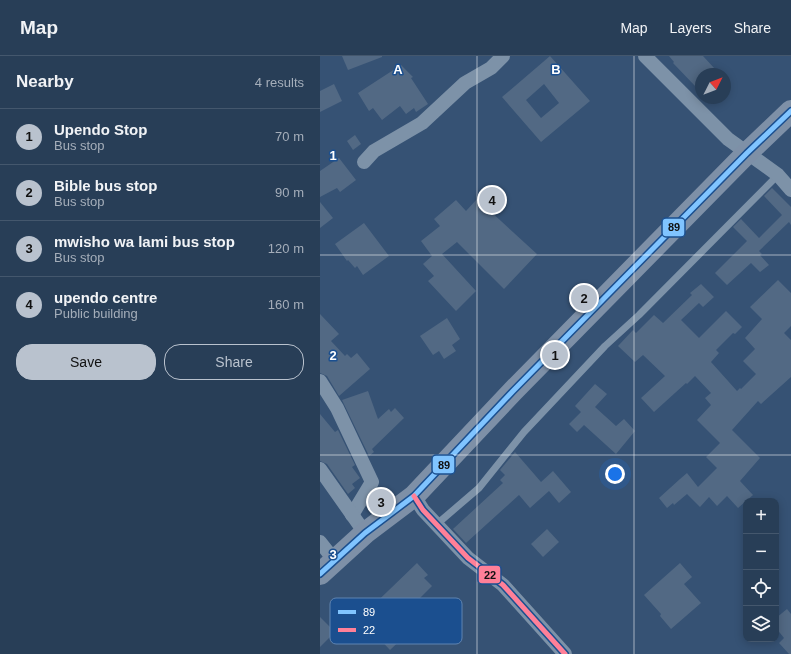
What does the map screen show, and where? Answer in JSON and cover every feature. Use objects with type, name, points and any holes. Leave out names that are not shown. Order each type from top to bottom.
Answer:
[{"type":"highway","points":[[328,568],[365,533],[414,496],[513,391],[747,153],[791,111]]},
{"type":"street","points":[[364,162],[374,151],[422,123],[465,83],[491,68],[504,56]]},
{"type":"street","points":[[645,56],[728,139],[778,175],[791,190]]},
{"type":"street","points":[[320,381],[337,408],[372,482],[352,515]]},
{"type":"street","points":[[320,469],[365,533]]},
{"type":"street","points":[[414,496],[423,510],[468,558],[503,585],[565,654]]},
{"type":"street","points":[[320,542],[328,568]]},
{"type":"lane","points":[[437,524],[479,488],[524,432],[589,363],[778,175]]},
{"type":"building","points":[[342,56],[382,56],[382,57],[348,70]]},
{"type":"building","points":[[550,56],[590,101],[541,142],[502,97]],"holes":[[[544,84],[559,103],[541,118],[526,100]]]},
{"type":"building","points":[[669,56],[703,56],[714,68],[695,68],[695,86],[673,63],[674,62]]},
{"type":"building","points":[[401,65],[413,77],[411,78],[428,104],[416,112],[414,108],[406,114],[400,106],[382,120],[373,108],[369,111],[358,93]]},
{"type":"building","points":[[334,84],[342,101],[320,112],[320,91]]},
{"type":"building","points":[[355,135],[361,144],[353,150],[347,141]]},
{"type":"building","points":[[339,158],[356,180],[340,192],[337,188],[320,197],[320,171]]},
{"type":"building","points":[[772,188],[791,207],[791,225],[789,222],[759,251],[762,254],[760,255],[769,265],[760,272],[751,263],[727,285],[715,273],[747,241],[733,227],[741,219],[759,238],[782,215],[764,196]]},
{"type":"building","points":[[477,199],[537,254],[504,289],[457,242],[442,254],[476,291],[456,311],[428,281],[434,276],[423,264],[432,256],[421,241],[440,226],[434,219],[456,200],[466,211]]},
{"type":"building","points":[[320,202],[333,218],[320,228]]},
{"type":"building","points":[[364,223],[389,256],[363,275],[357,266],[355,268],[348,260],[347,261],[335,244]]},
{"type":"building","points":[[778,280],[791,293],[791,326],[784,333],[791,340],[791,377],[761,404],[758,401],[732,430],[760,458],[740,481],[753,495],[750,498],[743,498],[743,504],[738,508],[727,496],[717,506],[709,497],[700,507],[687,494],[674,505],[673,503],[667,508],[659,498],[687,473],[698,487],[717,468],[706,457],[720,443],[697,420],[711,405],[705,398],[711,393],[695,376],[654,412],[641,398],[665,376],[643,355],[635,362],[618,346],[633,330],[636,333],[654,315],[663,323],[692,295],[690,293],[701,284],[714,297],[703,307],[699,303],[681,320],[699,338],[726,311],[742,327],[735,334],[733,333],[716,350],[719,353],[711,362],[737,391],[756,374],[743,361],[755,349],[745,338],[762,319],[750,307]]},
{"type":"building","points":[[320,314],[339,334],[331,341],[345,356],[347,354],[351,358],[357,353],[370,369],[339,396],[327,376],[320,373]]},
{"type":"building","points":[[447,318],[460,339],[452,345],[456,351],[444,359],[439,351],[433,355],[420,336]]},
{"type":"building","points":[[595,384],[607,394],[595,407],[616,426],[624,419],[635,431],[616,454],[584,425],[577,432],[569,424],[581,412],[575,406]]},
{"type":"building","points":[[368,391],[378,419],[389,409],[391,412],[395,408],[404,418],[372,449],[374,452],[369,456],[342,400]]},
{"type":"building","points":[[320,414],[335,432],[338,430],[355,465],[352,467],[360,478],[352,484],[355,488],[348,494],[327,464],[320,461]]},
{"type":"building","points":[[515,452],[541,482],[553,471],[571,492],[559,503],[549,491],[530,508],[519,495],[466,543],[453,529],[503,483],[500,480],[505,475],[500,470]]},
{"type":"building","points":[[547,529],[559,542],[543,557],[531,544]]},
{"type":"building","points":[[417,563],[428,575],[424,578],[432,586],[420,598],[381,598]]},
{"type":"building","points":[[680,563],[692,577],[684,584],[701,603],[671,629],[660,616],[661,614],[644,595]]},
{"type":"building","points":[[787,609],[791,614],[791,654],[789,654],[779,643],[784,638],[779,632],[779,616]]},
{"type":"building","points":[[320,617],[330,627],[330,637],[320,647]]},
{"type":"building","points":[[384,644],[396,644],[390,650]]},
{"type":"transit line","name":"89","points":[[320,574],[365,533],[414,496],[513,391],[747,153],[791,111]]},
{"type":"transit line","name":"22","points":[[414,496],[423,510],[468,558],[503,585],[565,654]]},
{"type":"place","name":"upendo centre","points":[[492,200]]},
{"type":"place","name":"Bible bus stop","points":[[584,298]]},
{"type":"place","name":"Upendo Stop","points":[[555,355]]},
{"type":"place","name":"mwisho wa lami bus stop","points":[[381,502]]}]
